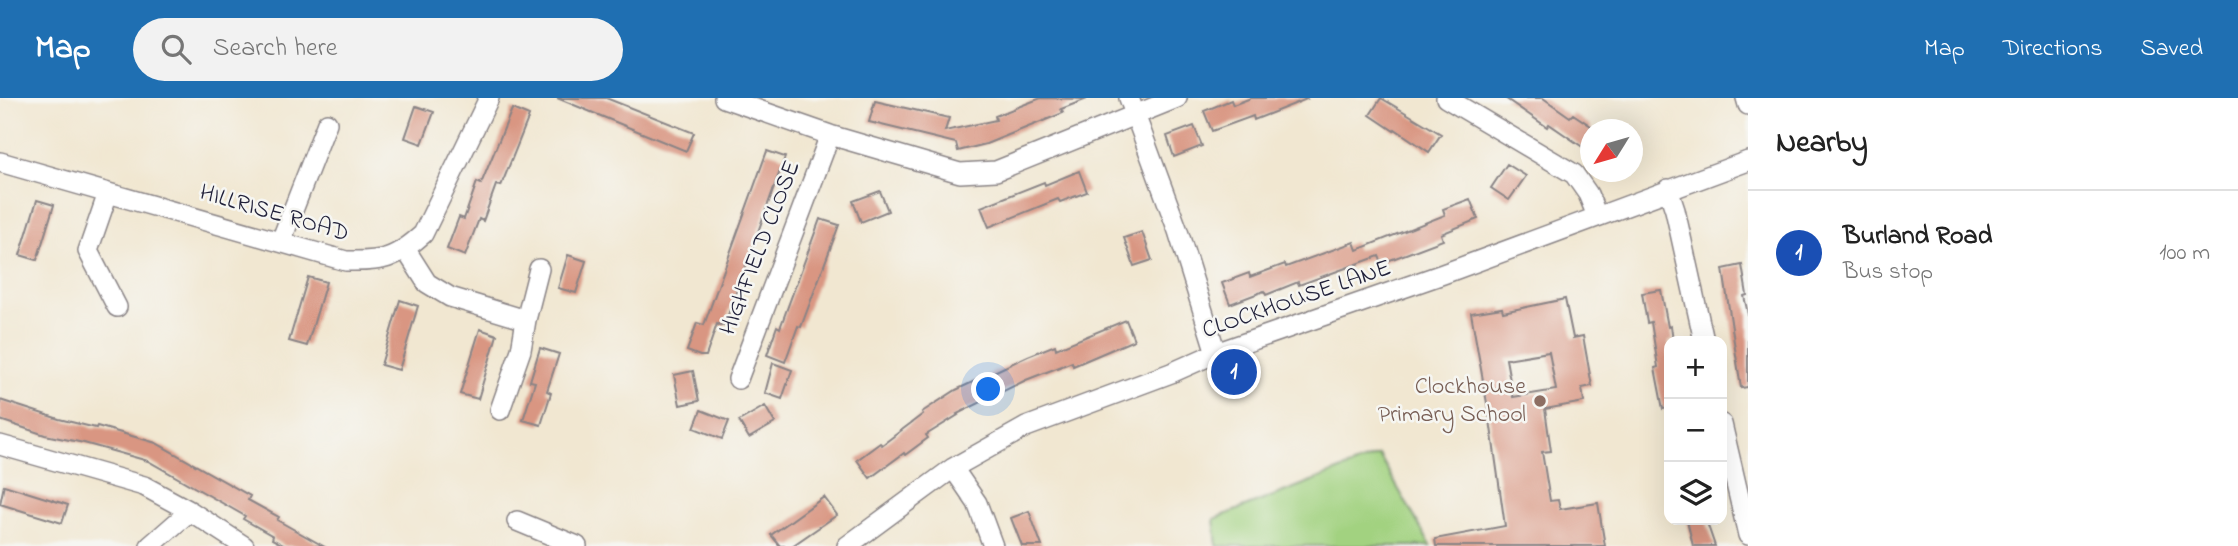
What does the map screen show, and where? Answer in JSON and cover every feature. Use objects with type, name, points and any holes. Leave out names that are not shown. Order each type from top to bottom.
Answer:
[{"type":"street","points":[[489,98],[423,234],[406,250],[427,282],[450,297],[526,320]]},
{"type":"street","points":[[724,98],[830,135],[960,173],[996,171],[1132,106],[1177,98]]},
{"type":"street","points":[[1446,98],[1574,174],[1588,194],[1597,216]]},
{"type":"street","points":[[1746,98],[1748,105]]},
{"type":"street","points":[[1132,106],[1178,231],[1216,353]]},
{"type":"street","points":[[281,241],[327,123]]},
{"type":"street","name":"HIGHFIELD CLOSE","points":[[738,379],[830,135]]},
{"type":"street","name":"CLOCKHOUSE LANE","points":[[847,546],[953,468],[1026,427],[1171,373],[1216,353],[1443,274],[1748,161]]},
{"type":"street","name":"HILLRISE ROAD","points":[[0,162],[346,261],[375,262],[406,250]]},
{"type":"street","points":[[1668,189],[1703,336]]},
{"type":"street","points":[[108,193],[88,251],[117,307]]},
{"type":"street","points":[[500,410],[521,350],[539,269]]},
{"type":"street","points":[[0,445],[144,486],[190,511],[244,546]]},
{"type":"street","points":[[1727,445],[1748,535]]},
{"type":"street","points":[[953,468],[977,503],[993,546]]},
{"type":"street","points":[[150,546],[190,511]]},
{"type":"street","points":[[517,521],[577,546]]},
{"type":"green space","points":[[1379,455],[1431,546],[1217,546],[1214,519]]},
{"type":"building","points":[[557,98],[606,98],[694,133],[686,151]]},
{"type":"building","points":[[1041,98],[1087,99],[1061,109],[1063,113],[986,144],[958,151],[956,143],[869,122],[875,101],[949,118],[945,131],[996,120],[995,116]]},
{"type":"building","points":[[1251,98],[1307,99],[1254,120],[1253,116],[1212,131],[1204,111],[1231,100],[1233,105]]},
{"type":"building","points":[[1381,98],[1441,134],[1429,152],[1370,115]]},
{"type":"building","points":[[1505,98],[1543,98],[1570,117],[1573,114],[1580,119],[1580,145],[1549,124],[1547,127]]},
{"type":"building","points":[[416,106],[434,112],[422,144],[405,138]]},
{"type":"building","points":[[512,109],[529,116],[501,186],[496,185],[483,221],[479,219],[465,256],[447,249],[459,217],[464,219],[477,182],[481,184]]},
{"type":"building","points":[[1194,126],[1202,146],[1174,157],[1167,136]]},
{"type":"building","points":[[767,151],[785,157],[724,326],[717,324],[706,356],[700,356],[687,351],[697,323],[704,325]]},
{"type":"building","points":[[1507,164],[1526,176],[1509,200],[1491,188]]},
{"type":"building","points":[[1079,171],[1087,192],[1060,202],[1058,199],[989,227],[981,207]]},
{"type":"building","points":[[880,191],[888,211],[861,222],[853,201]]},
{"type":"building","points":[[1470,199],[1478,219],[1441,234],[1443,240],[1382,263],[1379,256],[1299,285],[1298,282],[1266,295],[1264,291],[1230,304],[1222,283],[1249,273],[1250,277],[1285,264],[1286,267],[1354,242],[1357,250],[1445,215],[1443,209]]},
{"type":"building","points":[[37,200],[54,205],[37,260],[20,255]]},
{"type":"building","points":[[820,219],[839,225],[785,362],[767,355],[777,326],[780,328]]},
{"type":"building","points":[[1142,232],[1152,260],[1134,266],[1124,238]]},
{"type":"building","points":[[568,255],[586,261],[576,293],[558,288]]},
{"type":"building","points":[[1742,265],[1748,314],[1748,387],[1741,388],[1723,269]]},
{"type":"building","points":[[308,277],[326,282],[307,346],[289,341]]},
{"type":"building","points":[[1661,290],[1668,327],[1671,326],[1672,336],[1664,336],[1664,409],[1655,368],[1658,367],[1651,322],[1647,323],[1642,293]]},
{"type":"building","points":[[1565,299],[1573,338],[1583,336],[1592,386],[1582,388],[1584,402],[1545,409],[1551,451],[1542,452],[1550,501],[1558,500],[1560,509],[1598,503],[1605,546],[1436,546],[1435,539],[1505,526],[1471,313],[1502,308],[1503,312]],"holes":[[[1549,352],[1556,390],[1513,397],[1506,359]]]},
{"type":"building","points":[[400,300],[418,306],[399,370],[381,365]]},
{"type":"building","points":[[1126,320],[1134,340],[1073,366],[1072,362],[1026,380],[957,414],[926,435],[928,438],[905,455],[904,453],[870,478],[857,460],[880,443],[882,445],[923,414],[922,412],[956,390],[1028,356],[1055,345],[1056,349]]},
{"type":"building","points":[[480,329],[497,335],[478,399],[460,394]]},
{"type":"building","points":[[540,348],[559,354],[547,391],[551,393],[541,425],[523,420],[535,382],[530,381]]},
{"type":"building","points":[[773,363],[792,370],[782,399],[765,393]]},
{"type":"building","points":[[693,371],[699,401],[680,405],[674,375]]},
{"type":"building","points":[[0,400],[59,419],[96,428],[97,426],[156,443],[250,496],[248,500],[279,517],[277,520],[323,546],[285,546],[243,519],[245,516],[148,461],[45,435],[0,420]]},
{"type":"building","points":[[765,406],[775,423],[749,438],[739,421]]},
{"type":"building","points":[[701,410],[729,421],[722,439],[694,428]]},
{"type":"building","points":[[4,485],[68,505],[62,523],[0,504]]},
{"type":"building","points":[[824,497],[837,515],[792,546],[780,546],[771,535]]},
{"type":"building","points":[[1029,511],[1042,546],[1022,546],[1011,518]]},
{"type":"building","points":[[1688,525],[1708,525],[1715,546],[1693,546]]},
{"type":"place","name":"Burland Road","points":[[1234,372]]},
{"type":"place","name":"Clockhouse Primary School","points":[[1540,401]]}]
